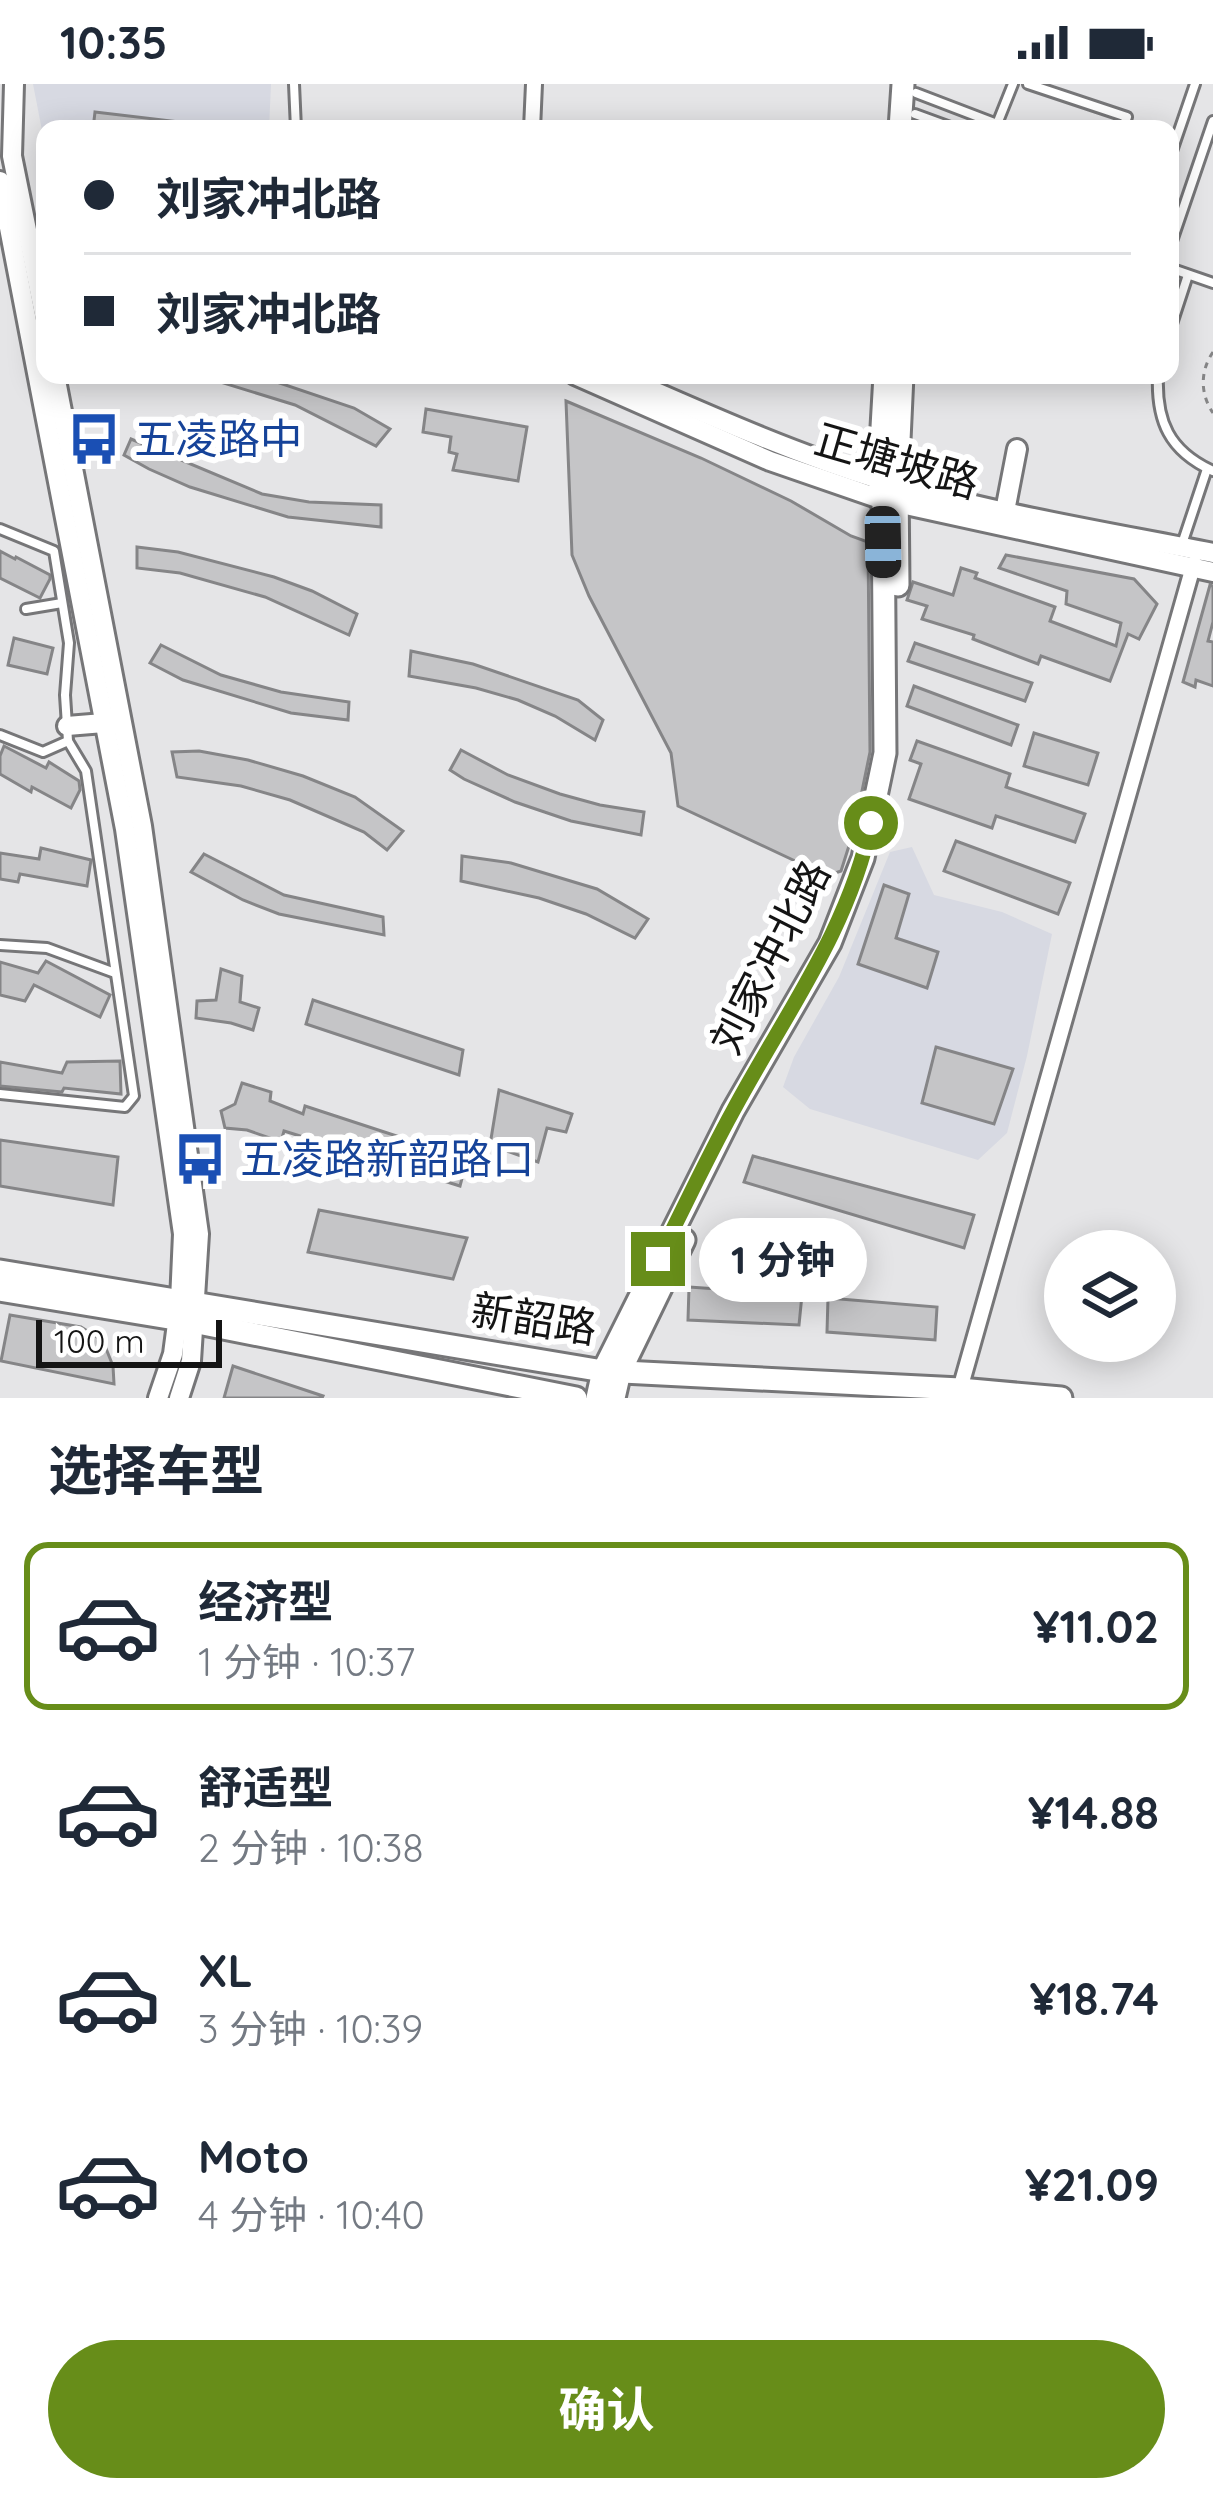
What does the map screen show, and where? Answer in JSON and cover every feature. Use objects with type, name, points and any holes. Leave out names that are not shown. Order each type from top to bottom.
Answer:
[{"type":"main road","name":"刘家冲北路","points":[[597,1398],[744,1117],[841,949],[875,862],[898,754],[885,384]]},
{"type":"main road","name":"刘家冲北路","points":[[889,492],[901,384]]},
{"type":"main road","name":"新韶路","points":[[0,1271],[576,1398]]},
{"type":"main road","name":"新韶路","points":[[0,1290],[187,1311],[612,1371],[1061,1398]]},
{"type":"main road","name":"刘家冲北路","points":[[612,1371],[614,1398]]},
{"type":"street","points":[[14,84],[12,156],[36,289]]},
{"type":"street","points":[[532,120],[534,84]]},
{"type":"street","points":[[0,181],[36,289]]},
{"type":"street","points":[[0,277],[36,289]]},
{"type":"street","points":[[0,294],[36,289]]},
{"type":"street","points":[[53,384],[113,723],[142,826],[200,1234],[187,1311],[158,1398]]},
{"type":"street","points":[[57,384],[113,723]]},
{"type":"street","name":"正塘坡路","points":[[595,384],[770,461],[889,492],[1199,558]]},
{"type":"street","name":"正塘坡路","points":[[638,384],[889,492],[1005,511],[1199,558]]},
{"type":"street","points":[[1005,511],[1017,448]]},
{"type":"street","points":[[960,1389],[1199,558]]},
{"type":"street","points":[[68,733],[113,723]]},
{"type":"street","points":[[179,1398],[191,1361],[187,1311]]},
{"type":"lane","points":[[294,84],[296,120]]},
{"type":"lane","points":[[998,120],[1013,84]]},
{"type":"lane","points":[[1028,84],[1125,120]]},
{"type":"lane","points":[[1179,132],[1196,84]]},
{"type":"lane","points":[[911,105],[972,120]]},
{"type":"lane","points":[[911,105],[939,120]]},
{"type":"lane","points":[[1179,221],[1213,121]]},
{"type":"lane","points":[[1179,271],[1213,283]]},
{"type":"lane","points":[[1179,302],[1188,274]]},
{"type":"lane","points":[[1157,384],[1156,401],[1164,428],[1175,445],[1210,470],[1199,558]]},
{"type":"lane","points":[[0,529],[54,550],[69,643],[68,733],[86,772],[134,1096],[125,1107],[0,1094]]},
{"type":"lane","points":[[26,609],[62,603]]},
{"type":"lane","points":[[0,735],[43,752],[68,733]]},
{"type":"lane","points":[[0,945],[47,948],[115,974]]},
{"type":"path","points":[[1213,352],[1203,374],[1203,391],[1213,413]]},
{"type":"shaded area","points":[[33,84],[271,84],[269,120],[40,120]]},
{"type":"shaded area","points":[[912,847],[934,895],[1002,912],[1052,934],[1007,1133],[978,1160],[810,1109],[783,1087],[794,1057],[839,977],[890,852]]},
{"type":"building","points":[[95,112],[163,120],[94,120]]},
{"type":"building","points":[[227,384],[283,384],[354,408],[390,429],[376,446],[295,405]]},
{"type":"building","points":[[566,401],[701,458],[868,542],[870,752],[841,871],[827,876],[678,806],[671,753],[572,555]]},
{"type":"building","points":[[426,409],[527,427],[518,481],[453,470],[457,454],[449,452],[451,437],[423,432]]},
{"type":"building","points":[[131,439],[262,494],[309,502],[381,505],[381,527],[288,517],[190,487],[124,455]]},
{"type":"building","points":[[137,547],[178,552],[274,577],[357,614],[349,635],[265,597],[180,573],[137,568]]},
{"type":"building","points":[[0,551],[50,575],[40,598],[0,578]]},
{"type":"building","points":[[1006,555],[1134,579],[1157,604],[1139,639],[1128,634],[1110,681],[1041,656],[1038,664],[973,639],[974,635],[922,619],[927,606],[907,600],[913,582],[953,595],[961,568],[977,573],[975,578],[1055,607],[1050,621],[1116,646],[1121,623],[1066,604],[1067,591],[999,568]]},
{"type":"building","points":[[1210,585],[1213,622],[1208,641],[1213,642],[1213,686],[1196,680],[1195,687],[1183,682]]},
{"type":"building","points":[[14,638],[53,648],[47,674],[8,665]]},
{"type":"building","points":[[915,643],[1032,683],[1025,701],[908,661]]},
{"type":"building","points":[[161,645],[221,675],[281,692],[349,702],[348,720],[291,713],[183,680],[150,663]]},
{"type":"building","points":[[411,651],[473,664],[578,700],[603,720],[595,740],[518,700],[409,676]]},
{"type":"building","points":[[914,686],[1018,725],[1011,745],[907,706]]},
{"type":"building","points":[[1034,733],[1098,753],[1088,785],[1024,766]]},
{"type":"building","points":[[917,741],[1010,774],[1006,787],[1085,814],[1075,842],[996,816],[992,828],[909,799],[921,764],[910,760]]},
{"type":"building","points":[[4,746],[46,768],[49,762],[79,781],[71,808],[0,774]]},
{"type":"building","points":[[461,750],[508,775],[560,794],[644,812],[641,835],[571,821],[464,779],[450,770]]},
{"type":"building","points":[[199,751],[303,776],[355,797],[403,831],[387,850],[364,832],[290,800],[241,786],[177,777],[172,752]]},
{"type":"building","points":[[956,841],[1070,883],[1058,914],[944,871]]},
{"type":"building","points":[[41,848],[91,860],[87,886],[20,874],[18,882],[0,879],[0,853],[39,859]]},
{"type":"building","points":[[204,854],[284,895],[383,917],[384,935],[279,914],[243,900],[191,872]]},
{"type":"building","points":[[462,856],[511,863],[597,889],[648,919],[635,938],[539,898],[461,881]]},
{"type":"building","points":[[884,885],[909,894],[896,938],[938,952],[927,988],[858,964]]},
{"type":"building","points":[[46,961],[110,995],[100,1017],[34,985],[25,1001],[0,995],[0,962],[38,973]]},
{"type":"building","points":[[221,969],[242,976],[240,1002],[259,1008],[253,1030],[196,1018],[197,1001],[216,1000]]},
{"type":"building","points":[[313,1000],[463,1050],[459,1075],[306,1024]]},
{"type":"building","points":[[936,1047],[1013,1069],[994,1124],[922,1103]]},
{"type":"building","points":[[120,1061],[121,1094],[0,1086],[0,1062],[62,1073],[67,1062]]},
{"type":"building","points":[[242,1083],[271,1092],[270,1101],[303,1114],[305,1106],[467,1159],[460,1186],[284,1131],[281,1142],[225,1128],[221,1111],[235,1104]]},
{"type":"building","points":[[499,1090],[572,1114],[566,1132],[547,1128],[538,1162],[490,1145]]},
{"type":"building","points":[[0,1140],[118,1157],[113,1205],[0,1186]]},
{"type":"building","points":[[753,1156],[974,1215],[964,1248],[744,1182]]},
{"type":"building","points":[[319,1210],[467,1238],[453,1279],[308,1252]]},
{"type":"building","points":[[689,1287],[802,1295],[799,1325],[688,1320]]},
{"type":"building","points":[[828,1298],[937,1307],[935,1340],[827,1332]]},
{"type":"building","points":[[10,1315],[81,1327],[103,1341],[114,1384],[1,1361]]},
{"type":"building","points":[[233,1366],[323,1396],[224,1398]]},
{"type":"place","name":"五凌路中","points":[[94,439]]},
{"type":"place","name":"五凌路新韶路口","points":[[200,1159]]},
{"type":"route","points":[[658,1259],[733,1111],[830,943],[863,858],[871,823]]}]
